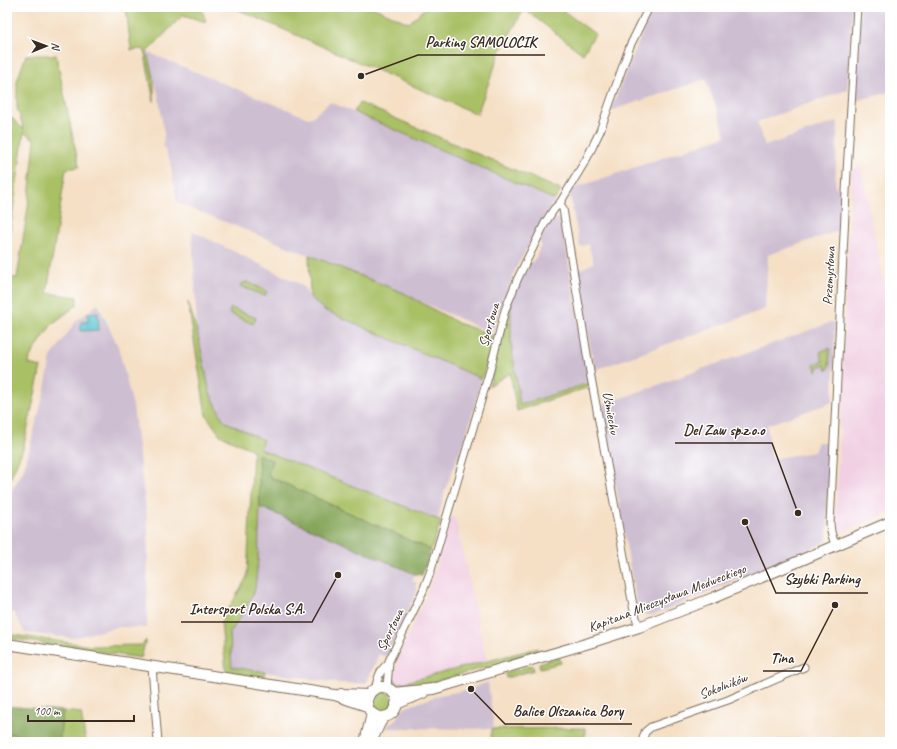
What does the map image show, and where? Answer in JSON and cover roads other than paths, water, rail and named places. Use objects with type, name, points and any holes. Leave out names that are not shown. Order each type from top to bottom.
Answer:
[{"type":"main road","name":"Kapitana Mieczysława Medweckiego","points":[[396,704],[426,691],[582,646],[638,627],[713,598],[890,522]]},
{"type":"main road","points":[[7,644],[335,694],[372,692],[383,688],[390,691],[396,700],[396,704],[392,712],[384,717],[380,723],[371,742]]},
{"type":"main road","name":"Kapitana Mieczysława Medweckiego","points":[[390,691],[426,691]]},
{"type":"main road","points":[[365,742],[370,710],[367,702],[372,692]]},
{"type":"main road","points":[[335,694],[370,710],[377,716],[384,717]]},
{"type":"street","name":"Sportowa","points":[[372,692],[378,676],[383,668],[388,664],[423,591],[431,570],[490,370],[505,310],[518,278],[545,223],[560,203],[587,158],[600,131],[630,46],[648,7]]},
{"type":"street","name":"Przemysłowa","points":[[835,545],[830,524],[846,179],[857,7]]},
{"type":"street","name":"Uśmiechu","points":[[560,203],[563,209],[605,452],[638,627]]},
{"type":"street","name":"Sportowa","points":[[388,664],[390,691]]},
{"type":"street","points":[[152,667],[158,742]]},
{"type":"street","name":"Sokolników","points":[[642,742],[645,732],[651,727],[728,700],[804,667]]},
{"type":"water","points":[[98,312],[99,330],[81,331],[81,322],[88,322],[88,313]]},
{"type":"place","name":"Parking SAMOLOCIK","points":[[361,76]]},
{"type":"place","name":"Del Zaw sp.z.o.o","points":[[798,513]]},
{"type":"place","name":"Szybki Parking","points":[[745,522]]},
{"type":"place","name":"Intersport Polska S.A.","points":[[338,575]]},
{"type":"place","name":"Tina","points":[[835,605]]},
{"type":"place","name":"Balice Olszanica Bory","points":[[471,689]]}]
